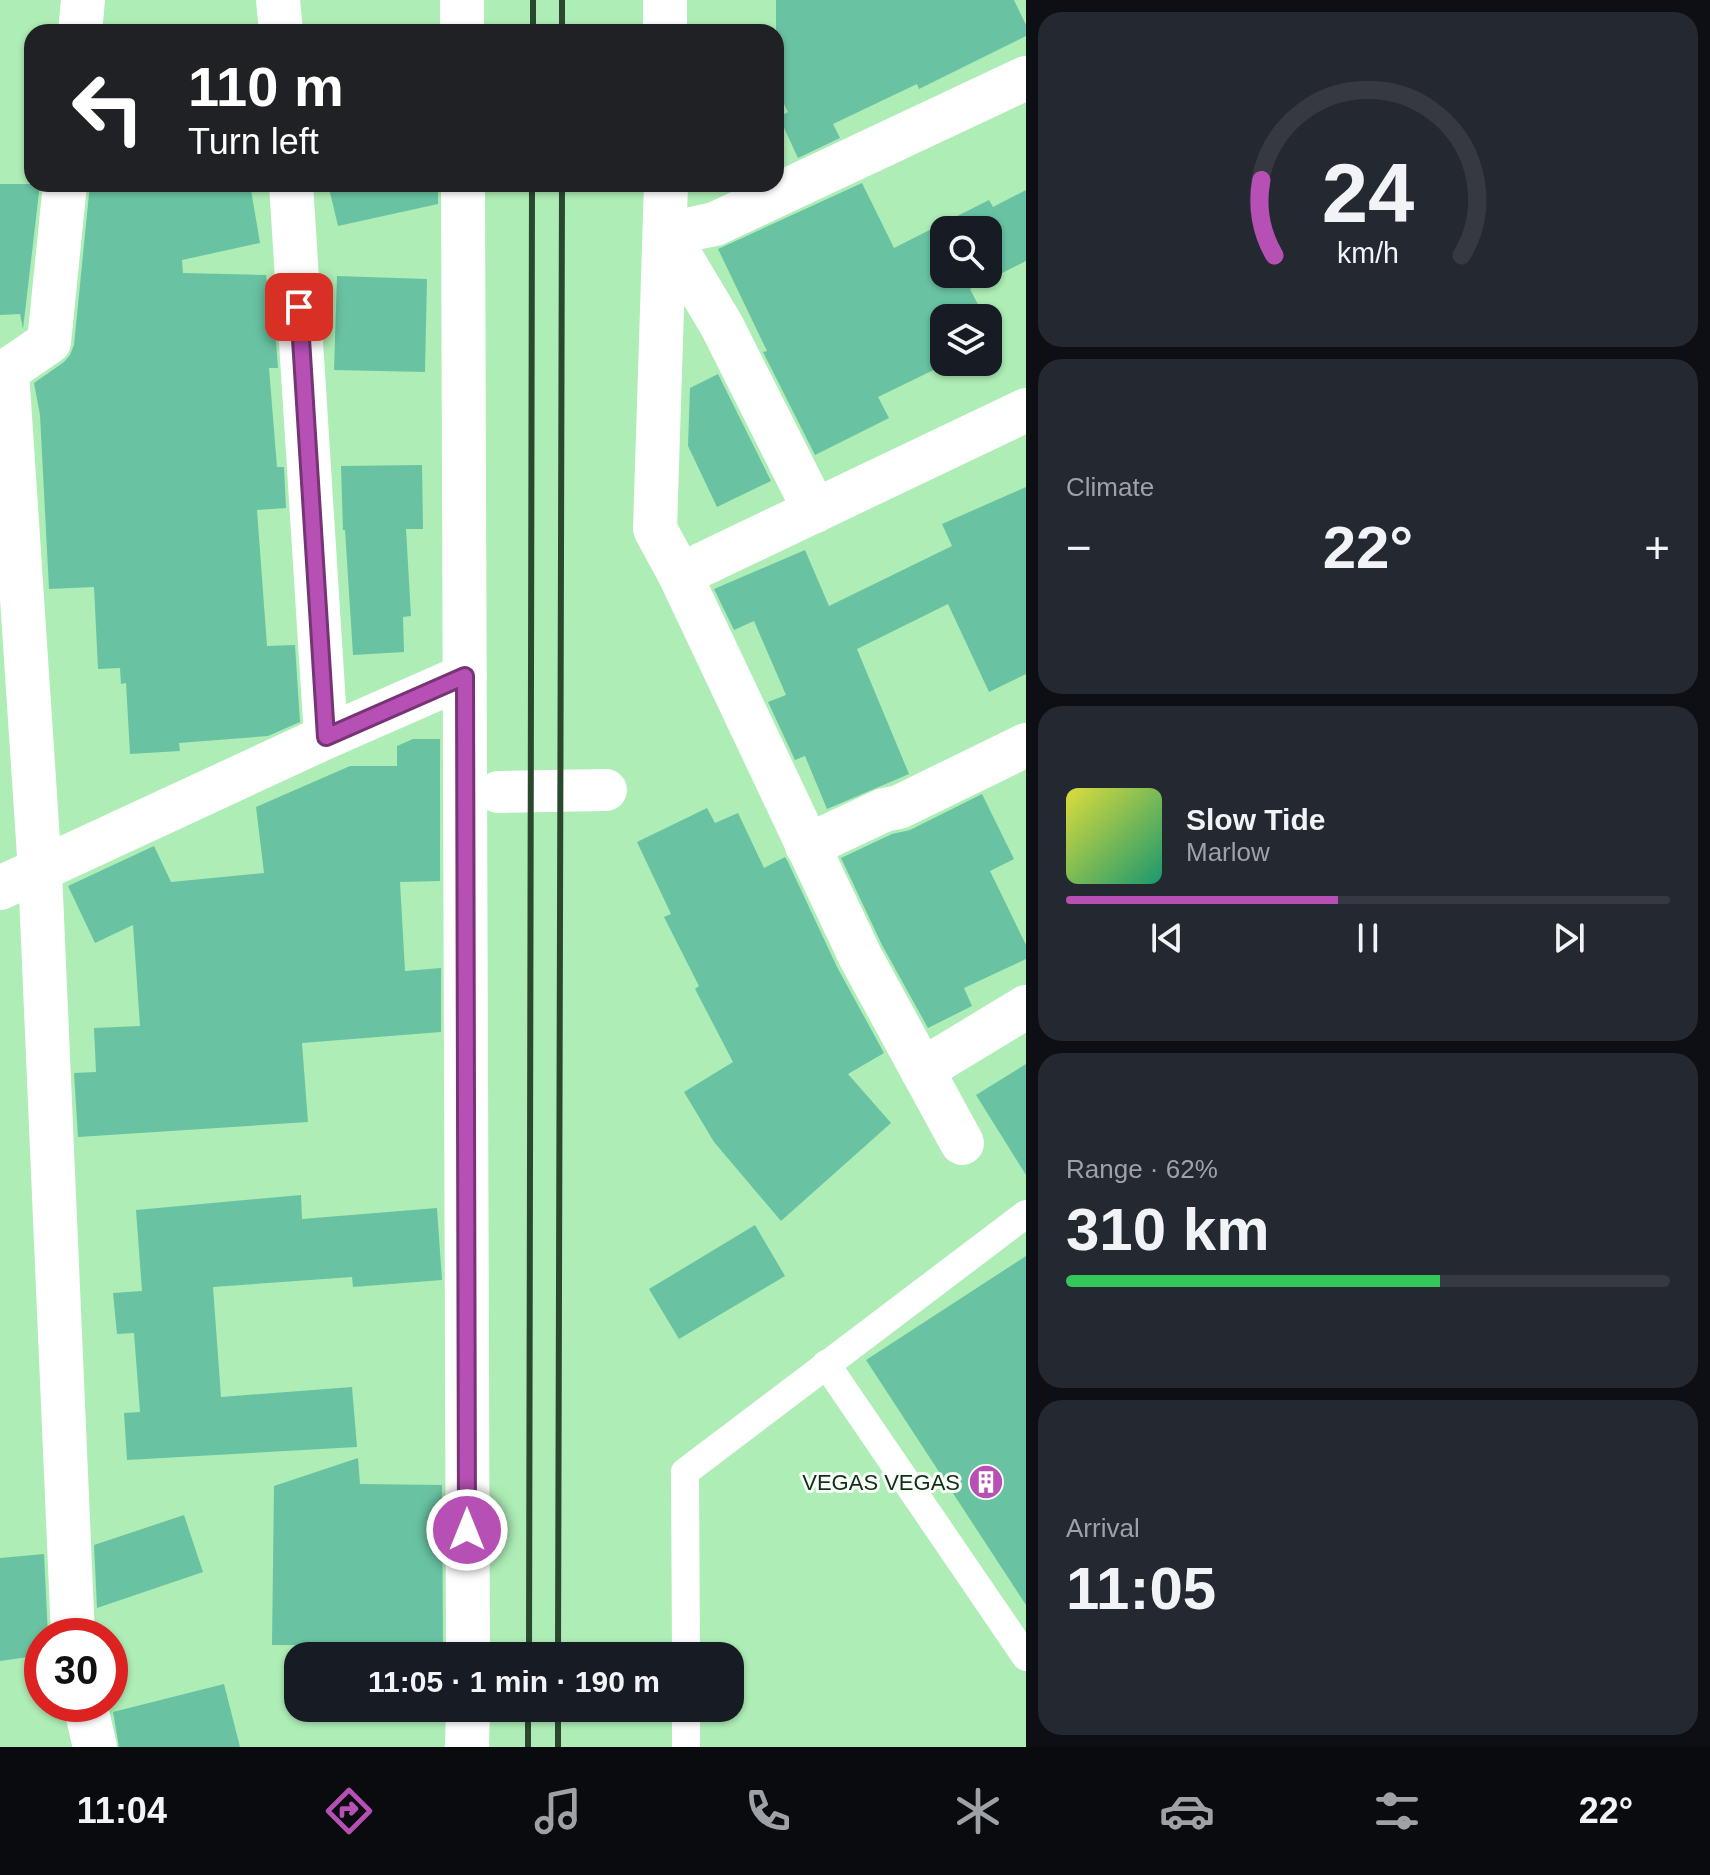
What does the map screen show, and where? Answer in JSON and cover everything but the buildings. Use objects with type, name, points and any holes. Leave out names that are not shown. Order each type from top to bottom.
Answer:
[{"type":"street","points":[[81,24],[83,0]]},
{"type":"street","points":[[278,0],[280,24]]},
{"type":"street","points":[[462,0],[462,24]]},
{"type":"street","points":[[665,0],[665,24]]},
{"type":"street","points":[[784,192],[1026,78]]},
{"type":"street","points":[[64,192],[49,342],[7,371],[40,871],[72,1618]]},
{"type":"street","points":[[292,192],[326,737]]},
{"type":"street","points":[[463,192],[468,1642]]},
{"type":"street","points":[[666,192],[655,529],[680,575],[860,956],[962,1143]]},
{"type":"street","points":[[667,234],[715,224],[783,192]]},
{"type":"street","points":[[667,234],[722,326],[815,511]]},
{"type":"street","points":[[680,575],[1026,410]]},
{"type":"street","points":[[0,888],[465,676]]},
{"type":"street","points":[[807,846],[884,810],[899,807],[1026,745]]},
{"type":"street","points":[[498,792],[606,790]]},
{"type":"street","points":[[922,1070],[1026,1007]]},
{"type":"street","points":[[89,1722],[95,1747]]},
{"type":"street","points":[[467,1747],[468,1722]]},
{"type":"lane","points":[[686,1642],[685,1472],[1026,1214]]},
{"type":"lane","points":[[826,1364],[1026,1657]]},
{"type":"lane","points":[[686,1722],[686,1747]]},
{"type":"railway","points":[[533,0],[533,24]]},
{"type":"railway","points":[[562,0],[562,24]]},
{"type":"railway","points":[[529,1642],[532,192]]},
{"type":"railway","points":[[558,1642],[562,192]]},
{"type":"railway","points":[[528,1722],[528,1747]]},
{"type":"railway","points":[[558,1722],[558,1747]]},
{"type":"place","name":"VEGAS VEGAS","points":[[986,1482]]},
{"type":"route","points":[[299,307],[326,737],[465,676],[467,1530]]}]
